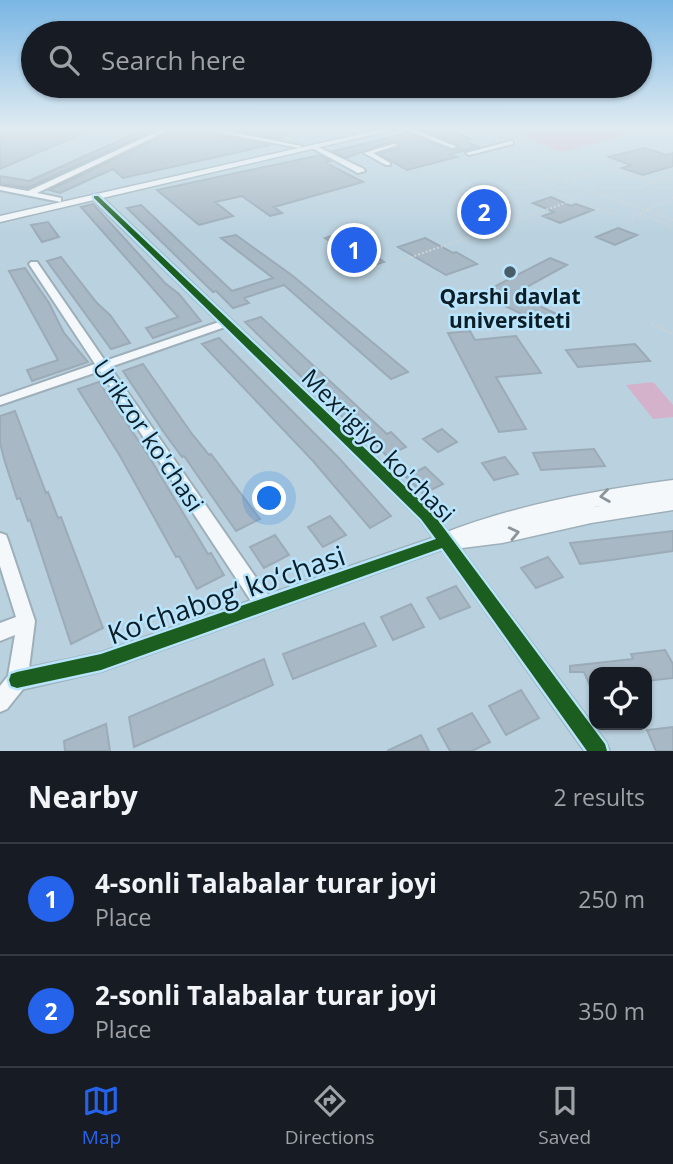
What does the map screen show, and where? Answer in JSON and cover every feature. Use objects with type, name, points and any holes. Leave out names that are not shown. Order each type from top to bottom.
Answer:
[{"type":"main road","points":[[0,213],[218,164]]},
{"type":"main road","points":[[0,219],[240,164]]},
{"type":"main road","name":"Ko‘chabog‘ ko‘chasi","points":[[446,541],[503,519],[584,500],[673,486]]},
{"type":"main road","name":"Ko‘chabog‘ ko‘chasi","points":[[446,541],[502,535],[591,515],[673,502]]},
{"type":"street","points":[[29,194],[93,164]]},
{"type":"street","points":[[347,164],[361,171]]},
{"type":"street","points":[[0,188],[58,200]]},
{"type":"street","name":"Mexrigiyo ko'chasi","points":[[96,197],[224,324],[426,515],[598,751]]},
{"type":"street","name":"Urikzor ko'chasi","points":[[34,264],[264,605]]},
{"type":"street","points":[[0,401],[224,324]]},
{"type":"street","points":[[0,540],[26,621],[17,680],[0,702]]},
{"type":"street","name":"Ko‘chabog‘ ko‘chasi","points":[[17,680],[101,662],[446,541]]},
{"type":"street","points":[[0,632],[26,621]]},
{"type":"path","points":[[515,164],[673,220]]},
{"type":"path","points":[[561,181],[611,169],[654,182]]},
{"type":"path","points":[[515,177],[617,216]]},
{"type":"path","points":[[646,185],[673,177]]},
{"type":"path","points":[[632,217],[672,199]]},
{"type":"path","points":[[403,260],[574,200]]},
{"type":"path","points":[[639,214],[673,226]]},
{"type":"path","points":[[652,324],[673,334]]},
{"type":"shaded area","points":[[653,382],[673,405],[673,417],[653,419],[626,385]]},
{"type":"building","points":[[67,164],[80,164],[28,188],[0,184],[0,176],[29,181]]},
{"type":"building","points":[[104,164],[185,164],[123,178],[113,169],[60,193],[49,190]]},
{"type":"building","points":[[278,164],[328,164],[363,182],[274,207],[282,213],[270,216],[242,196],[215,202],[233,216],[199,225],[157,190]]},
{"type":"building","points":[[397,164],[430,164],[407,170]]},
{"type":"building","points":[[628,164],[673,166],[643,175],[622,168],[631,165]]},
{"type":"building","points":[[551,197],[571,206],[576,204],[593,210],[560,223],[543,216],[554,212],[533,203]]},
{"type":"building","points":[[93,204],[165,283],[179,294],[201,321],[153,338],[146,328],[178,317],[81,207]]},
{"type":"building","points":[[141,205],[232,291],[273,278],[221,238],[236,235],[293,276],[408,372],[391,379],[284,285],[244,298],[249,303],[233,308],[127,208]]},
{"type":"building","points":[[48,222],[59,237],[42,242],[31,225]]},
{"type":"building","points":[[618,228],[637,235],[615,245],[596,237]]},
{"type":"building","points":[[341,233],[384,262],[368,267],[325,238]]},
{"type":"building","points":[[425,238],[477,264],[446,275],[398,247]]},
{"type":"building","points":[[61,257],[130,343],[111,349],[47,261]]},
{"type":"building","points":[[550,258],[567,265],[514,294],[565,318],[550,328],[489,298],[488,290]]},
{"type":"building","points":[[25,268],[49,303],[64,333],[88,362],[32,381],[27,370],[58,360],[9,271]]},
{"type":"building","points":[[261,317],[387,434],[391,432],[406,447],[387,456],[365,434],[361,435],[245,322]]},
{"type":"building","points":[[470,331],[475,340],[516,336],[541,373],[496,377],[526,429],[499,432],[448,333]]},
{"type":"building","points":[[219,338],[338,457],[391,516],[370,528],[313,461],[202,344]]},
{"type":"building","points":[[635,344],[650,361],[578,367],[566,350]]},
{"type":"building","points":[[143,364],[192,434],[209,455],[211,454],[260,519],[236,531],[123,371]]},
{"type":"building","points":[[99,382],[224,575],[197,589],[179,556],[176,557],[120,456],[78,389]]},
{"type":"building","points":[[15,411],[46,493],[48,492],[58,518],[61,517],[103,628],[71,644],[30,520],[28,521],[20,498],[17,499],[0,443],[0,416]]},
{"type":"building","points":[[442,429],[457,442],[438,452],[423,439]]},
{"type":"building","points":[[594,449],[605,466],[541,470],[533,453]]},
{"type":"building","points":[[505,457],[518,474],[494,480],[482,463]]},
{"type":"building","points":[[425,467],[443,484],[423,494],[406,477]]},
{"type":"building","points":[[330,516],[346,535],[323,547],[308,527]]},
{"type":"building","points":[[673,531],[673,551],[580,564],[570,543]]},
{"type":"building","points":[[275,535],[289,555],[264,568],[250,547]]},
{"type":"building","points":[[548,557],[563,577],[536,588],[521,568]]},
{"type":"building","points":[[456,586],[470,607],[440,619],[427,598]]},
{"type":"building","points":[[411,604],[424,627],[393,640],[381,617]]},
{"type":"building","points":[[364,623],[376,646],[293,679],[283,654]]},
{"type":"building","points":[[665,650],[673,664],[673,678],[652,680],[652,667],[589,667],[589,684],[584,672],[570,672],[570,666],[633,659],[631,654]]},
{"type":"building","points":[[264,659],[273,685],[134,747],[129,717]]},
{"type":"building","points":[[521,690],[539,718],[506,735],[489,706]]},
{"type":"building","points":[[472,713],[490,742],[472,751],[450,751],[438,729]]},
{"type":"building","points":[[106,724],[110,751],[65,751],[64,741]]},
{"type":"building","points":[[673,727],[673,751],[656,751],[647,730]]},
{"type":"building","points":[[421,735],[429,751],[387,751]]},
{"type":"cycle path","points":[[96,197],[426,515],[598,751]]},
{"type":"cycle path","points":[[17,680],[101,662],[446,541]]},
{"type":"place","name":"2-sonli Talabalar turar joyi","points":[[484,212]]},
{"type":"place","name":"4-sonli Talabalar turar joyi","points":[[354,250]]},
{"type":"place","name":"Qarshi davlat universiteti","points":[[510,272]]}]
